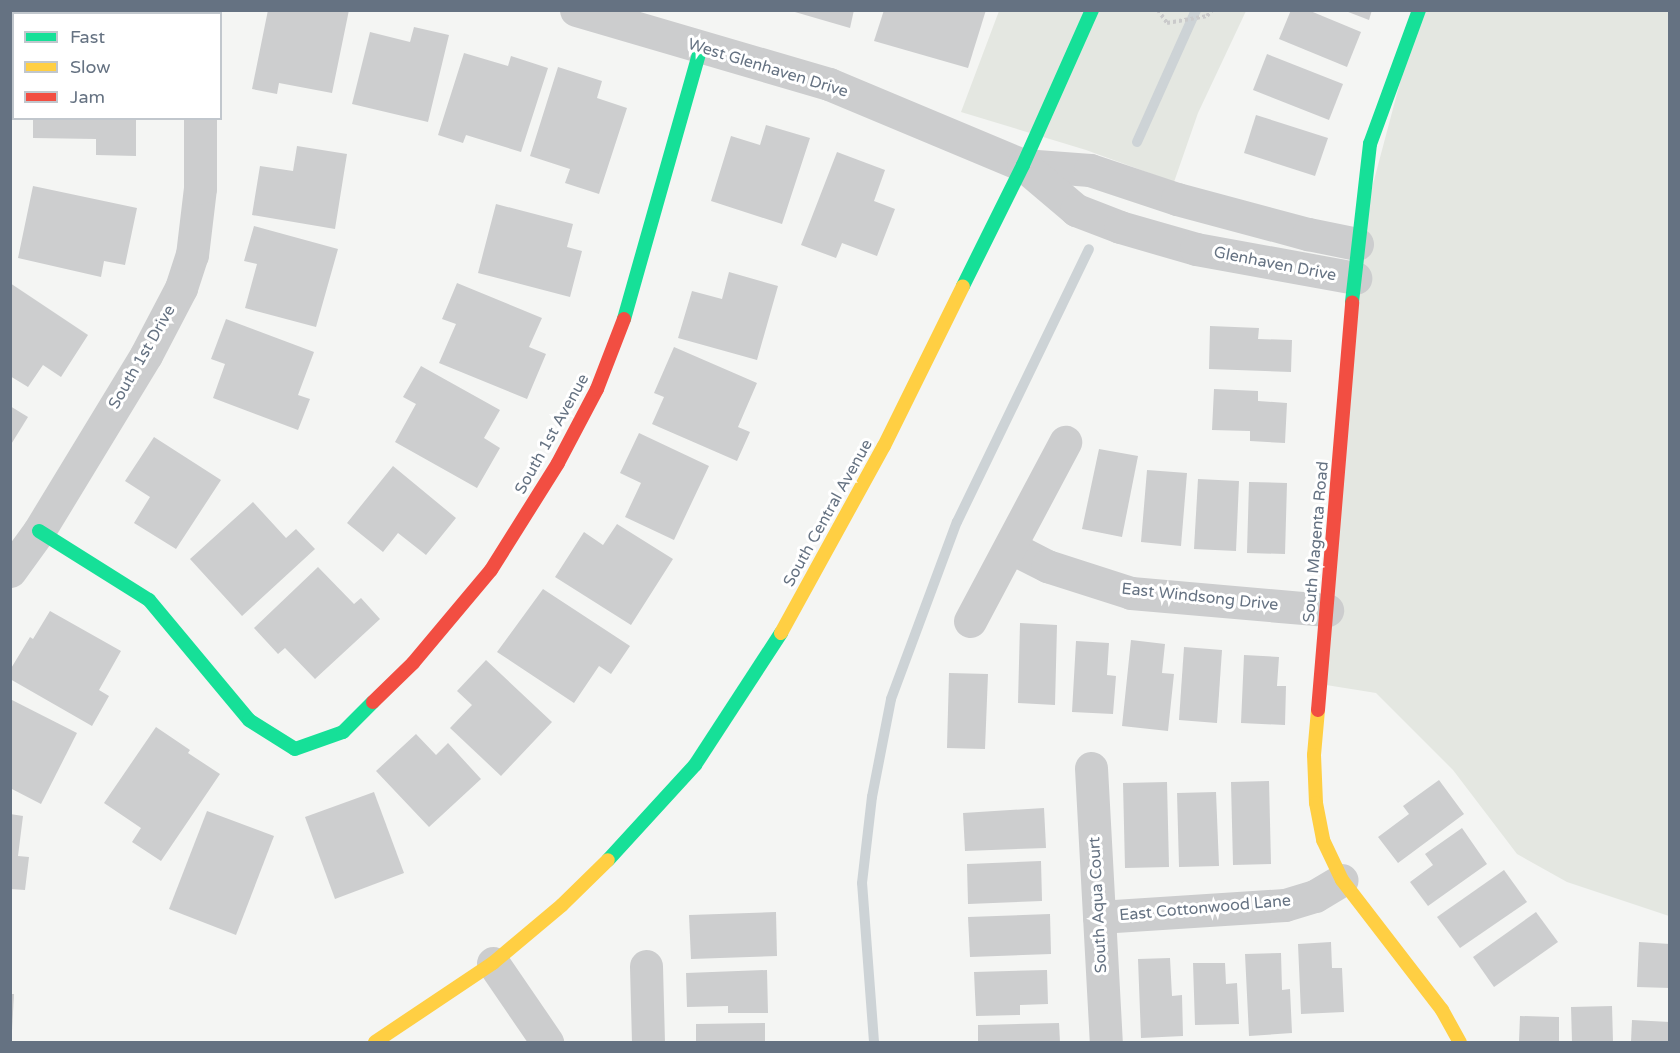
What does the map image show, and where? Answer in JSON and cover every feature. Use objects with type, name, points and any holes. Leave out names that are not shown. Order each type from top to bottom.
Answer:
[{"type":"street","name":"West Glenhaven Drive","points":[[576,10],[829,84],[1023,165]]},
{"type":"street","name":"South Central Avenue","points":[[375,1042],[493,963],[562,905],[624,845],[695,765],[770,656],[884,446],[1023,165],[1092,10]]},
{"type":"street","name":"South Magenta Road","points":[[1419,10],[1370,144],[1357,244],[1314,755],[1316,803],[1323,840],[1342,880],[1442,1010],[1460,1042]]},
{"type":"street","name":"South 1st Avenue","points":[[39,531],[150,600],[249,720],[295,749],[343,732],[413,663],[491,570],[558,463],[597,389],[628,310],[701,47]]},
{"type":"street","name":"South 1st Drive","points":[[10,571],[39,531],[146,355],[181,288],[192,255],[200,188],[200,120]]},
{"type":"street","points":[[1023,165],[1090,170],[1208,207],[1308,234],[1357,244]]},
{"type":"street","name":"Glenhaven Drive","points":[[1023,165],[1076,210],[1120,227],[1196,249],[1308,272],[1354,278]]},
{"type":"street","name":"Glenhaven Drive","points":[[1196,249],[1208,207]]},
{"type":"street","points":[[970,621],[1065,442]]},
{"type":"street","name":"East Windsong Drive","points":[[1010,547],[1047,566],[1131,593],[1327,610]]},
{"type":"street","name":"South Aqua Court","points":[[1091,768],[1106,1042]]},
{"type":"street","name":"East Cottonwood Lane","points":[[1099,917],[1285,905],[1315,896],[1342,880]]},
{"type":"street","points":[[493,963],[547,1042]]},
{"type":"street","points":[[646,966],[648,1042]]},
{"type":"path","points":[[1158,10],[1167,23],[1207,16],[1212,10]]},
{"type":"shaded area","points":[[999,11],[1246,11],[1198,113],[1174,182],[1086,150],[961,112]]},
{"type":"shaded area","points":[[1419,11],[1669,11],[1669,916],[1567,882],[1517,854],[1453,770],[1376,693],[1320,684],[1357,244]]},
{"type":"building","points":[[47,10],[136,10],[136,12],[46,12]]},
{"type":"building","points":[[268,10],[349,10],[332,93],[279,83],[277,94],[252,89]]},
{"type":"building","points":[[788,10],[854,10],[850,28]]},
{"type":"building","points":[[884,10],[986,10],[968,68],[874,41]]},
{"type":"building","points":[[1291,10],[1308,10],[1361,32],[1347,67],[1279,39]]},
{"type":"building","points":[[1343,10],[1372,10],[1369,20]]},
{"type":"building","points":[[414,27],[449,35],[428,122],[352,104],[370,32],[410,42]]},
{"type":"building","points":[[464,53],[508,66],[511,56],[548,68],[521,152],[466,135],[463,143],[438,135]]},
{"type":"building","points":[[1267,54],[1343,84],[1329,120],[1253,90]]},
{"type":"building","points":[[558,67],[602,81],[597,98],[627,108],[599,194],[565,183],[570,169],[530,156]]},
{"type":"building","points":[[1256,115],[1328,138],[1315,176],[1244,153]]},
{"type":"building","points":[[33,120],[136,120],[136,156],[96,155],[96,139],[33,138]]},
{"type":"building","points":[[766,125],[810,138],[782,224],[711,201],[731,136],[760,145]]},
{"type":"building","points":[[297,146],[347,154],[335,229],[252,215],[260,166],[293,171]]},
{"type":"building","points":[[837,152],[885,170],[874,201],[895,209],[877,256],[842,243],[836,258],[801,245]]},
{"type":"building","points":[[33,186],[137,208],[125,265],[104,261],[101,277],[18,258]]},
{"type":"building","points":[[496,204],[573,224],[567,247],[582,251],[570,297],[478,273]]},
{"type":"building","points":[[254,226],[338,249],[316,327],[245,308],[257,264],[244,261]]},
{"type":"building","points":[[729,272],[778,286],[757,360],[678,338],[692,291],[722,299]]},
{"type":"building","points":[[10,283],[88,335],[61,377],[43,365],[28,387],[10,376]]},
{"type":"building","points":[[457,283],[542,318],[529,347],[546,354],[527,399],[439,363],[456,324],[442,319]]},
{"type":"building","points":[[226,319],[314,352],[298,395],[310,399],[298,430],[213,398],[225,364],[211,359]]},
{"type":"building","points":[[1210,326],[1259,328],[1258,339],[1292,340],[1291,372],[1209,369]]},
{"type":"building","points":[[674,347],[757,383],[738,427],[750,432],[737,461],[652,424],[664,397],[654,393]]},
{"type":"building","points":[[421,366],[500,410],[484,438],[500,448],[477,488],[395,442],[416,404],[403,397]]},
{"type":"building","points":[[1214,389],[1258,391],[1258,401],[1287,403],[1285,443],[1250,441],[1250,431],[1212,430]]},
{"type":"building","points":[[10,406],[28,417],[10,446]]},
{"type":"building","points":[[639,433],[709,466],[674,540],[625,517],[641,483],[620,473]]},
{"type":"building","points":[[154,437],[221,480],[176,549],[134,523],[150,497],[125,481]]},
{"type":"building","points":[[1099,449],[1138,456],[1122,537],[1082,529]]},
{"type":"building","points":[[393,466],[456,518],[426,555],[398,533],[383,552],[347,523]]},
{"type":"building","points":[[1147,470],[1187,473],[1181,546],[1141,542]]},
{"type":"building","points":[[1198,479],[1239,481],[1236,551],[1194,549]]},
{"type":"building","points":[[1249,482],[1287,483],[1285,554],[1247,553]]},
{"type":"building","points":[[253,502],[286,538],[296,529],[315,549],[242,616],[190,559]]},
{"type":"building","points":[[617,524],[673,559],[631,625],[555,577],[584,532],[603,545]]},
{"type":"building","points":[[318,567],[354,604],[361,598],[380,619],[315,679],[285,648],[278,654],[254,628]]},
{"type":"building","points":[[543,589],[630,646],[611,674],[599,666],[574,703],[497,652]]},
{"type":"building","points":[[50,611],[121,651],[99,690],[109,696],[92,726],[10,679],[10,670],[30,637],[33,639]]},
{"type":"building","points":[[1020,623],[1057,625],[1055,705],[1018,703]]},
{"type":"building","points":[[1131,640],[1165,644],[1162,673],[1174,674],[1168,731],[1122,726]]},
{"type":"building","points":[[1076,641],[1109,643],[1107,675],[1116,676],[1113,714],[1072,712]]},
{"type":"building","points":[[1184,647],[1222,650],[1217,723],[1179,720]]},
{"type":"building","points":[[1244,655],[1279,657],[1277,686],[1286,686],[1285,725],[1241,723]]},
{"type":"building","points":[[486,660],[552,722],[501,776],[450,728],[472,705],[457,691]]},
{"type":"building","points":[[949,673],[988,674],[985,749],[947,748]]},
{"type":"building","points":[[10,699],[77,733],[41,804],[10,788]]},
{"type":"building","points":[[156,727],[190,750],[188,753],[220,774],[161,861],[132,842],[141,828],[104,803]]},
{"type":"building","points":[[416,734],[436,755],[448,743],[481,779],[429,827],[376,771]]},
{"type":"building","points":[[1439,780],[1464,814],[1398,863],[1378,837],[1409,814],[1403,806]]},
{"type":"building","points":[[1269,781],[1271,864],[1233,865],[1231,782]]},
{"type":"building","points":[[1167,782],[1169,867],[1125,868],[1123,783]]},
{"type":"building","points":[[374,792],[404,873],[335,899],[305,817]]},
{"type":"building","points":[[1216,792],[1219,866],[1179,867],[1177,793]]},
{"type":"building","points":[[1044,808],[1046,848],[965,851],[963,813]]},
{"type":"building","points":[[207,811],[274,836],[236,935],[169,909]]},
{"type":"building","points":[[10,814],[23,816],[18,856],[29,857],[25,890],[10,889]]},
{"type":"building","points":[[1462,828],[1487,864],[1428,906],[1410,882],[1433,865],[1425,854]]},
{"type":"building","points":[[1041,861],[1042,901],[968,904],[967,864]]},
{"type":"building","points":[[1504,870],[1527,902],[1460,948],[1437,917]]},
{"type":"building","points":[[776,912],[777,956],[691,959],[689,915]]},
{"type":"building","points":[[1536,912],[1558,942],[1494,987],[1473,957]]},
{"type":"building","points":[[1050,914],[1051,954],[970,957],[968,917]]},
{"type":"building","points":[[1331,942],[1332,968],[1342,968],[1344,1012],[1301,1014],[1298,944]]},
{"type":"building","points":[[1639,942],[1670,944],[1670,988],[1637,987]]},
{"type":"building","points":[[1281,953],[1282,990],[1290,989],[1292,1033],[1249,1036],[1245,954]]},
{"type":"building","points":[[1170,958],[1172,996],[1182,995],[1183,1036],[1141,1038],[1138,959]]},
{"type":"building","points":[[1193,963],[1225,963],[1226,984],[1237,983],[1239,1024],[1195,1025]]},
{"type":"building","points":[[767,970],[768,1013],[728,1013],[728,1006],[687,1007],[686,973]]},
{"type":"building","points":[[1047,970],[1048,1004],[1020,1005],[1020,1015],[976,1016],[974,972]]},
{"type":"building","points":[[10,994],[14,994],[12,1031],[10,1031]]},
{"type":"building","points":[[1612,1006],[1613,1042],[1572,1042],[1571,1007]]},
{"type":"building","points":[[1520,1016],[1559,1017],[1559,1042],[1519,1042]]},
{"type":"building","points":[[1632,1020],[1670,1022],[1670,1042],[1631,1042]]},
{"type":"building","points":[[765,1023],[765,1042],[696,1042],[696,1024]]},
{"type":"building","points":[[1059,1023],[1060,1042],[978,1042],[978,1025]]},
{"type":"waterway","points":[[1137,142],[1196,10]]},
{"type":"waterway","points":[[874,1042],[862,883],[872,797],[891,699],[957,522],[1089,249]]},
{"type":"traffic: fast","points":[[963,286],[1023,165],[1092,10]]},
{"type":"traffic: fast","points":[[1352,302],[1370,144],[1419,10]]},
{"type":"traffic: fast","points":[[624,319],[701,47]]},
{"type":"traffic: fast","points":[[39,531],[149,600],[249,720],[295,749],[343,732],[373,702]]},
{"type":"traffic: fast","points":[[608,860],[695,765],[781,633]]},
{"type":"traffic: slow","points":[[781,633],[884,446],[963,286]]},
{"type":"traffic: slow","points":[[1318,710],[1314,755],[1316,803],[1323,840],[1342,880],[1442,1010],[1460,1042]]},
{"type":"traffic: slow","points":[[375,1042],[493,963],[562,905],[608,860]]},
{"type":"traffic: jam","points":[[1318,710],[1352,302]]},
{"type":"traffic: jam","points":[[373,702],[413,663],[491,570],[558,463],[597,389],[624,319]]}]
